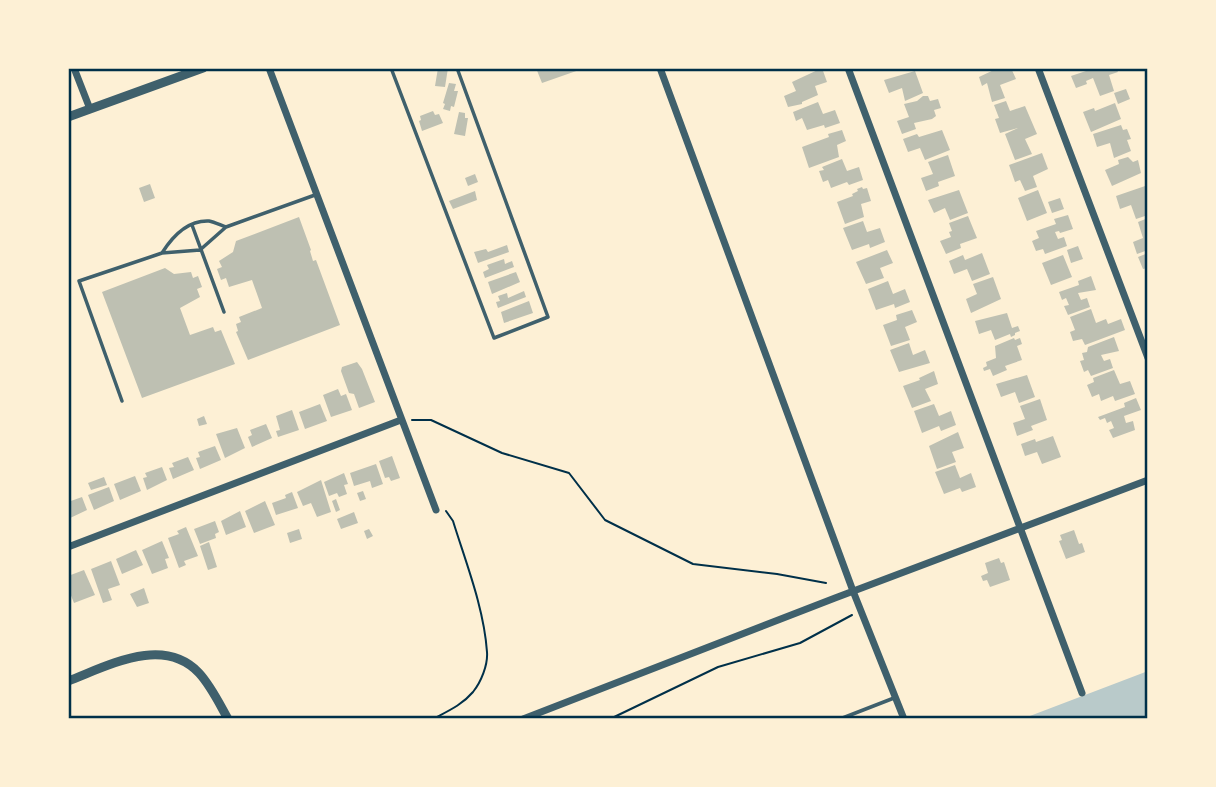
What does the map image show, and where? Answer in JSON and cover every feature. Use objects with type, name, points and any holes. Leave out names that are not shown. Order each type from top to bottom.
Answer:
[{"type":"street","points":[[74,68],[90,109]]},
{"type":"street","points":[[68,117],[203,68]]},
{"type":"street","points":[[269,68],[436,510]]},
{"type":"street","points":[[660,68],[853,591],[904,719]]},
{"type":"street","points":[[848,68],[1082,693]]},
{"type":"street","points":[[1038,68],[1148,358]]},
{"type":"street","points":[[68,547],[401,420]]},
{"type":"street","points":[[523,719],[1148,480]]},
{"type":"street","points":[[68,681],[124,660],[149,654],[173,656],[190,664],[200,674],[228,719]]},
{"type":"lane","points":[[391,68],[494,338],[548,317],[457,68]]},
{"type":"lane","points":[[122,401],[79,281],[162,253],[201,250],[226,227],[317,194]]},
{"type":"lane","points":[[162,253],[172,237],[192,225],[210,221],[226,227]]},
{"type":"lane","points":[[192,225],[224,313]]},
{"type":"lane","points":[[840,719],[896,698]]},
{"type":"path","points":[[401,420],[431,420],[502,453],[569,473],[605,520],[693,564],[776,573],[826,583]]},
{"type":"path","points":[[433,719],[460,705],[474,691],[484,672],[487,654],[477,604],[453,521],[447,511],[436,510]]},
{"type":"path","points":[[610,719],[718,667],[800,643],[861,611]]},
{"type":"shaded area","points":[[1148,671],[1148,719],[1022,719]]},
{"type":"building","points":[[438,68],[448,68],[445,87],[435,86]]},
{"type":"building","points":[[536,68],[582,68],[582,69],[542,83]]},
{"type":"building","points":[[822,68],[827,82],[815,86],[818,95],[802,104],[788,107],[784,96],[796,91],[792,82]]},
{"type":"building","points":[[998,68],[1011,68],[1016,79],[1000,85],[1005,98],[992,102],[987,83],[982,86],[979,77]]},
{"type":"building","points":[[1095,68],[1116,68],[1118,72],[1109,75],[1114,91],[1100,96],[1093,78],[1086,81],[1087,84],[1076,88],[1071,76]]},
{"type":"building","points":[[915,71],[923,93],[905,101],[902,88],[889,93],[884,80]]},
{"type":"building","points":[[449,83],[456,84],[454,91],[458,91],[454,107],[451,106],[450,111],[443,109]]},
{"type":"building","points":[[1126,89],[1130,99],[1118,104],[1114,93]]},
{"type":"building","points":[[928,96],[930,101],[938,99],[941,108],[934,110],[936,116],[932,119],[914,123],[916,129],[902,134],[897,121],[909,117],[904,104],[917,101]]},
{"type":"building","points":[[1006,101],[1010,111],[1025,106],[1037,134],[1025,139],[1032,154],[1015,160],[1005,134],[1018,128],[1000,133],[995,119],[999,118],[994,105]]},
{"type":"building","points":[[818,102],[823,114],[835,110],[840,123],[807,130],[802,118],[796,121],[793,112]]},
{"type":"building","points":[[1115,103],[1121,119],[1091,132],[1083,112],[1094,108],[1095,111]]},
{"type":"building","points":[[433,111],[435,115],[439,114],[443,123],[422,131],[420,116]]},
{"type":"building","points":[[459,112],[465,113],[465,118],[468,118],[465,136],[454,134]]},
{"type":"building","points":[[1121,125],[1123,130],[1127,129],[1131,139],[1127,140],[1131,151],[1114,158],[1110,143],[1097,147],[1093,134]]},
{"type":"building","points":[[842,130],[846,141],[837,145],[839,157],[809,168],[802,147]]},
{"type":"building","points":[[942,130],[950,150],[925,160],[920,148],[908,152],[903,139]]},
{"type":"building","points":[[1042,153],[1048,169],[1033,176],[1037,187],[1025,191],[1020,180],[1015,182],[1009,165]]},
{"type":"building","points":[[948,155],[955,176],[938,182],[939,186],[926,191],[921,178],[933,174],[928,162]]},
{"type":"building","points":[[1128,157],[1133,162],[1138,160],[1141,173],[1112,186],[1105,170],[1119,164],[1118,160]]},
{"type":"building","points":[[842,159],[847,171],[859,167],[863,180],[831,188],[828,180],[823,182],[819,171],[824,170],[822,167]]},
{"type":"building","points":[[475,174],[478,182],[468,186],[465,178]]},
{"type":"building","points":[[150,184],[155,198],[144,202],[139,188]]},
{"type":"building","points":[[1148,185],[1148,215],[1136,219],[1131,205],[1120,209],[1116,196]]},
{"type":"building","points":[[867,188],[871,201],[861,204],[864,217],[845,224],[837,202],[853,196],[857,189]]},
{"type":"building","points":[[959,190],[968,213],[950,220],[945,208],[934,213],[928,200]]},
{"type":"building","points":[[1038,190],[1047,213],[1027,221],[1018,198]]},
{"type":"building","points":[[475,191],[477,200],[453,209],[449,201]]},
{"type":"building","points":[[1060,198],[1064,209],[1052,213],[1048,202]]},
{"type":"building","points":[[1068,215],[1073,229],[1055,232],[1058,239],[1064,237],[1067,246],[1045,254],[1043,249],[1036,251],[1032,241],[1039,238],[1036,231],[1056,224],[1054,219]]},
{"type":"building","points":[[968,216],[977,238],[960,244],[961,248],[946,254],[940,241],[951,237],[949,223]]},
{"type":"building","points":[[299,217],[313,261],[316,260],[340,325],[248,360],[236,332],[236,324],[241,322],[239,317],[262,308],[252,280],[229,287],[226,278],[221,280],[217,269],[222,267],[219,261],[233,252],[236,241]]},
{"type":"building","points":[[1148,218],[1148,250],[1137,254],[1133,242],[1143,238],[1138,222]]},
{"type":"building","points":[[863,221],[867,232],[880,228],[885,242],[870,248],[869,244],[852,250],[843,228]]},
{"type":"building","points":[[507,245],[509,252],[478,263],[474,252],[486,249],[488,252]]},
{"type":"building","points":[[1078,246],[1083,259],[1071,263],[1067,250]]},
{"type":"building","points":[[887,250],[893,263],[880,268],[884,278],[866,284],[856,262]]},
{"type":"building","points":[[982,253],[990,274],[972,281],[967,269],[954,274],[949,261],[963,255],[965,260]]},
{"type":"building","points":[[1148,253],[1148,268],[1143,269],[1138,257]]},
{"type":"building","points":[[1063,255],[1072,277],[1051,285],[1042,263]]},
{"type":"building","points":[[504,259],[505,264],[512,261],[514,267],[485,278],[483,272],[489,269],[487,265]]},
{"type":"building","points":[[165,268],[174,274],[191,272],[193,278],[198,276],[202,287],[197,289],[200,297],[180,308],[190,335],[213,327],[215,332],[221,330],[235,364],[142,398],[102,292]]},
{"type":"building","points":[[516,272],[520,282],[492,294],[488,282]]},
{"type":"building","points":[[1091,276],[1096,290],[1078,293],[1081,300],[1087,298],[1090,307],[1068,315],[1064,306],[1069,305],[1066,298],[1062,300],[1059,292],[1079,285],[1078,281]]},
{"type":"building","points":[[993,277],[1001,299],[971,313],[966,299],[977,294],[973,284]]},
{"type":"building","points":[[888,281],[893,294],[905,289],[910,302],[895,308],[894,304],[876,310],[868,289]]},
{"type":"building","points":[[524,291],[526,297],[498,308],[498,296],[507,293],[508,298]]},
{"type":"building","points":[[529,301],[533,313],[504,323],[501,312]]},
{"type":"building","points":[[1091,309],[1096,323],[1106,319],[1108,324],[1121,319],[1125,330],[1085,345],[1082,339],[1073,341],[1070,332],[1075,330],[1070,317]]},
{"type":"building","points":[[912,310],[917,322],[905,327],[910,340],[891,346],[883,325],[897,320],[896,315]]},
{"type":"building","points":[[1007,313],[1012,328],[1018,326],[1020,331],[1015,335],[1011,337],[1010,334],[995,340],[991,330],[979,334],[975,321]]},
{"type":"building","points":[[1114,337],[1119,351],[1101,355],[1104,361],[1110,359],[1113,368],[1091,376],[1088,370],[1084,372],[1080,361],[1084,360],[1082,353],[1087,352],[1088,347]]},
{"type":"building","points":[[1020,338],[1022,344],[1017,346],[1022,360],[1005,366],[1007,370],[993,376],[990,369],[984,371],[986,362],[996,358],[995,346]]},
{"type":"building","points":[[909,343],[913,355],[925,350],[930,363],[899,372],[890,350]]},
{"type":"building","points":[[357,362],[375,402],[359,408],[354,394],[349,393],[341,371],[342,367]]},
{"type":"building","points":[[1114,370],[1120,384],[1130,381],[1135,394],[1115,401],[1113,396],[1101,401],[1099,394],[1092,397],[1087,385],[1094,382],[1093,378]]},
{"type":"building","points":[[934,371],[938,384],[925,389],[931,401],[912,408],[903,386]]},
{"type":"building","points":[[1027,375],[1035,397],[1019,403],[1015,392],[1001,397],[996,384]]},
{"type":"building","points":[[338,389],[341,396],[346,394],[352,410],[331,417],[323,395]]},
{"type":"building","points":[[1136,398],[1141,410],[1124,416],[1126,423],[1133,421],[1135,430],[1113,438],[1109,430],[1114,428],[1111,421],[1107,423],[1105,418],[1100,420],[1098,417],[1125,407],[1124,403]]},
{"type":"building","points":[[1040,399],[1047,420],[1031,426],[1033,430],[1017,436],[1013,423],[1025,419],[1020,406]]},
{"type":"building","points":[[320,404],[327,421],[305,429],[299,412]]},
{"type":"building","points":[[934,404],[939,416],[951,411],[956,425],[941,431],[939,426],[922,433],[914,411]]},
{"type":"building","points":[[292,410],[299,430],[278,437],[276,431],[280,430],[276,416]]},
{"type":"building","points":[[204,416],[207,424],[199,426],[197,419]]},
{"type":"building","points":[[266,424],[272,438],[252,447],[248,437],[252,435],[250,430]]},
{"type":"building","points":[[237,428],[245,448],[225,458],[216,434]]},
{"type":"building","points":[[958,432],[964,448],[952,452],[956,462],[937,469],[929,446]]},
{"type":"building","points":[[1053,436],[1061,457],[1042,464],[1037,452],[1025,456],[1021,444]]},
{"type":"building","points":[[215,446],[221,460],[200,469],[196,458],[200,457],[198,452]]},
{"type":"building","points":[[392,456],[400,478],[391,481],[389,477],[385,478],[379,461]]},
{"type":"building","points":[[188,457],[194,470],[173,479],[169,468],[174,467],[172,463]]},
{"type":"building","points":[[376,464],[383,484],[372,488],[370,481],[354,486],[350,473]]},
{"type":"building","points":[[955,465],[960,478],[971,473],[976,487],[962,492],[960,488],[944,494],[935,472]]},
{"type":"building","points":[[162,467],[167,480],[147,490],[143,478],[147,477],[145,473]]},
{"type":"building","points":[[344,473],[348,484],[344,485],[347,494],[329,496],[324,482]]},
{"type":"building","points":[[135,476],[141,491],[120,500],[114,484]]},
{"type":"building","points":[[104,477],[107,485],[91,490],[88,483]]},
{"type":"building","points":[[321,480],[331,512],[317,517],[311,503],[303,506],[297,492]]},
{"type":"building","points":[[109,487],[114,501],[94,510],[88,495]]},
{"type":"building","points":[[363,491],[366,499],[360,501],[357,493]]},
{"type":"building","points":[[292,492],[298,508],[276,515],[272,503],[286,498],[285,495]]},
{"type":"building","points":[[82,497],[87,510],[68,519],[68,502]]},
{"type":"building","points":[[336,499],[340,510],[336,512],[332,501]]},
{"type":"building","points":[[265,501],[275,525],[254,533],[245,511]]},
{"type":"building","points":[[240,511],[246,527],[226,535],[221,521]]},
{"type":"building","points":[[354,512],[358,523],[341,529],[337,519]]},
{"type":"building","points":[[215,521],[219,532],[215,534],[216,538],[200,544],[194,529]]},
{"type":"building","points":[[186,527],[198,556],[184,561],[186,565],[179,568],[168,538],[179,534],[177,531]]},
{"type":"building","points":[[299,529],[302,539],[290,543],[287,533]]},
{"type":"building","points":[[369,529],[373,536],[367,539],[364,531]]},
{"type":"building","points":[[1074,530],[1085,552],[1066,559],[1059,541],[1062,540],[1060,535]]},
{"type":"building","points":[[162,541],[169,558],[165,559],[168,568],[152,574],[142,550]]},
{"type":"building","points":[[209,542],[217,567],[208,570],[200,546]]},
{"type":"building","points":[[136,550],[143,565],[122,574],[116,559]]},
{"type":"building","points":[[999,558],[1001,563],[1004,562],[1010,580],[990,587],[987,580],[983,581],[981,576],[988,573],[985,563]]},
{"type":"building","points":[[111,561],[120,585],[108,589],[112,600],[103,603],[91,569]]},
{"type":"building","points":[[84,570],[95,595],[74,603],[68,588],[68,576]]},
{"type":"building","points":[[144,588],[149,603],[137,607],[130,594]]}]
